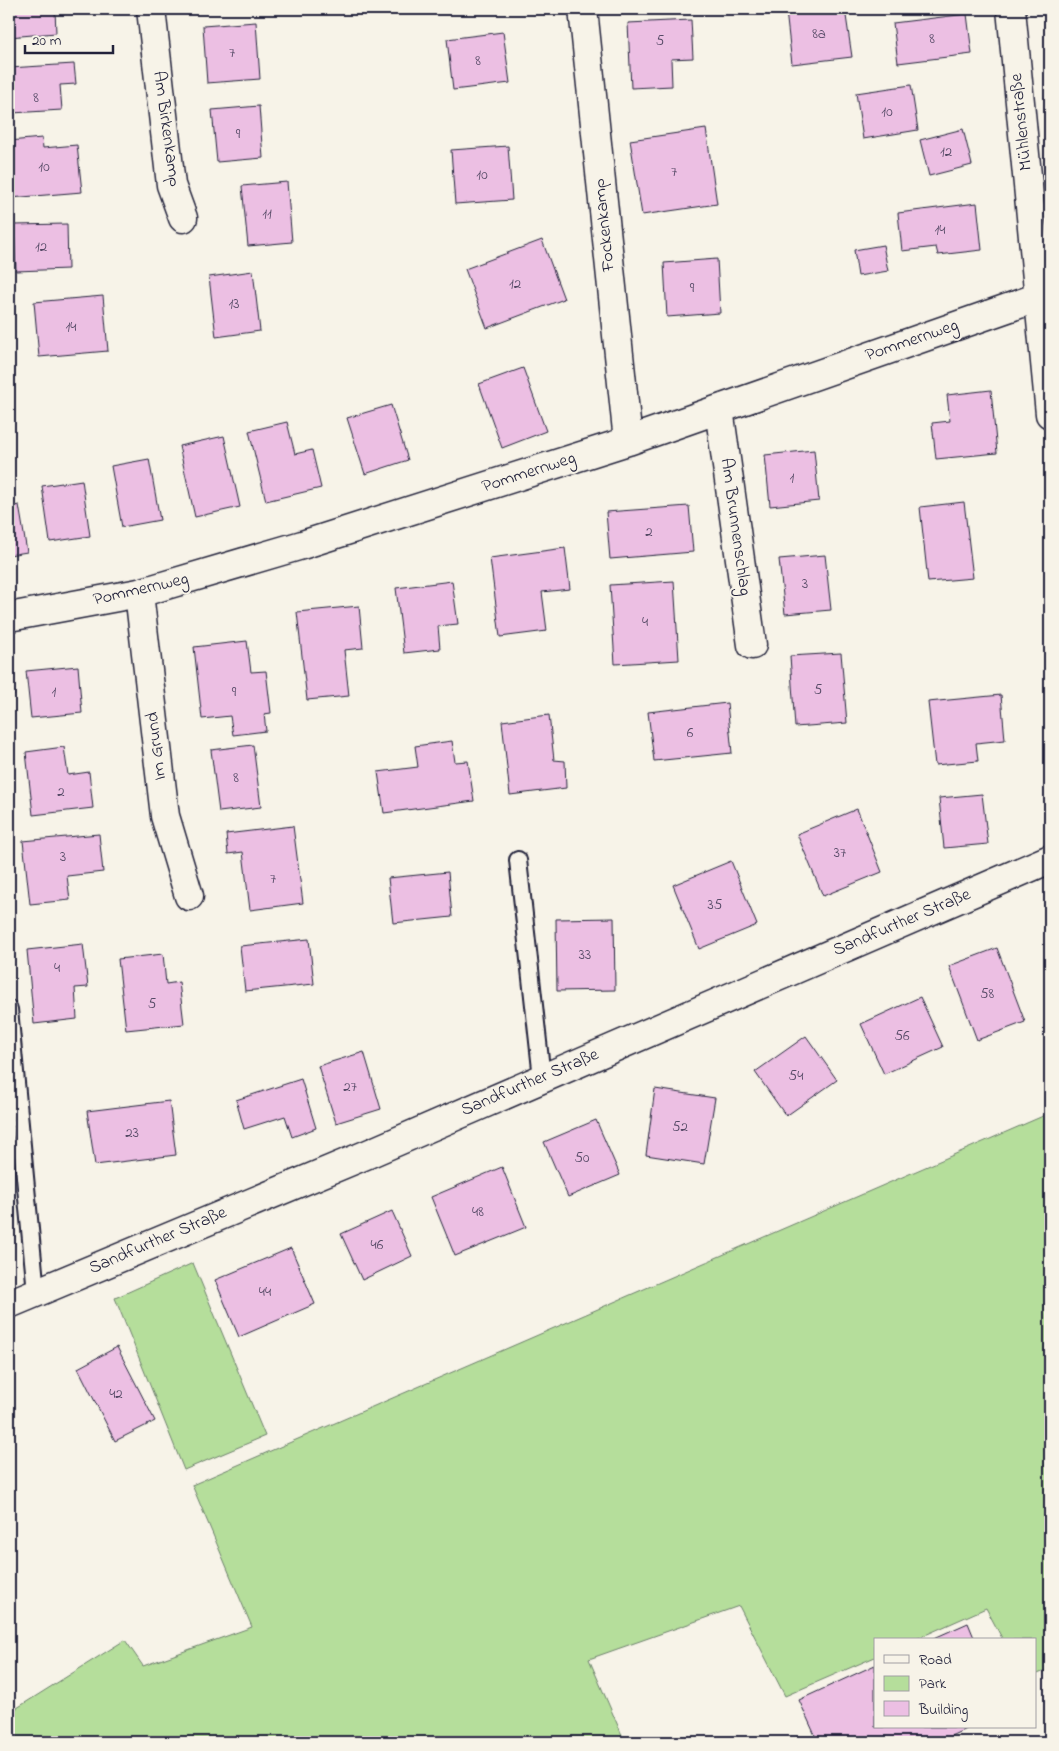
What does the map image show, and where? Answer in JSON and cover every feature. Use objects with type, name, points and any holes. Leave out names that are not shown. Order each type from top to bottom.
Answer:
[{"type":"street","name":"Am Birkenkamp","points":[[151,9],[171,185],[183,218]]},
{"type":"street","name":"Fockenkamp","points":[[583,9],[628,441]]},
{"type":"street","name":"Mühlenstraße","points":[[1011,9],[1050,414]]},
{"type":"street","name":"Pommernweg","points":[[9,617],[139,593],[312,542],[628,441],[1039,297]]},
{"type":"street","name":"Am Brunnenschlag","points":[[719,409],[752,645]]},
{"type":"street","name":"Im Grund","points":[[139,593],[165,816],[189,896]]},
{"type":"street","name":"Sandfurther Straße","points":[[9,1304],[368,1154],[1050,859]]},
{"type":"lane","points":[[518,860],[542,1078]]},
{"type":"lane","points":[[9,1009],[36,1292]]},
{"type":"green space","points":[[1050,1113],[1050,1669],[1036,1675],[1036,1638],[1002,1638],[986,1608],[918,1638],[874,1638],[874,1657],[785,1696],[739,1606],[589,1659],[625,1742],[9,1742],[9,1713],[125,1640],[143,1666],[252,1627],[192,1485]]},
{"type":"green space","points":[[193,1263],[265,1436],[184,1470],[115,1298]]},
{"type":"building","points":[[9,9],[66,10],[55,10],[56,33],[9,37]]},
{"type":"building","points":[[845,9],[852,57],[792,64],[786,11]]},
{"type":"building","points":[[967,14],[972,54],[898,63],[893,23]]},
{"type":"building","points":[[691,20],[693,58],[671,59],[672,86],[631,88],[628,23]]},
{"type":"building","points":[[256,22],[260,79],[207,83],[203,26]]},
{"type":"building","points":[[503,32],[510,83],[453,90],[447,39]]},
{"type":"building","points":[[74,64],[76,84],[60,85],[62,110],[12,113],[9,68]]},
{"type":"building","points":[[911,85],[918,130],[863,139],[856,93]]},
{"type":"building","points":[[259,106],[263,158],[217,162],[212,110]]},
{"type":"building","points":[[706,129],[717,204],[642,215],[630,140]]},
{"type":"building","points":[[963,129],[972,165],[929,176],[920,140]]},
{"type":"building","points":[[42,138],[43,148],[77,145],[82,192],[10,198],[9,141]]},
{"type":"building","points":[[508,146],[512,200],[455,204],[451,150]]},
{"type":"building","points":[[287,182],[292,242],[248,246],[242,186]]},
{"type":"building","points":[[977,203],[982,250],[938,255],[936,247],[902,251],[898,213]]},
{"type":"building","points":[[67,224],[68,269],[16,271],[14,225]]},
{"type":"building","points":[[542,240],[564,299],[487,328],[465,269]]},
{"type":"building","points":[[883,245],[888,271],[858,276],[854,250]]},
{"type":"building","points":[[717,259],[720,313],[667,317],[664,263]]},
{"type":"building","points":[[253,271],[260,331],[216,337],[209,277]]},
{"type":"building","points":[[103,296],[108,351],[39,357],[34,302]]},
{"type":"building","points":[[523,368],[546,431],[502,448],[479,384]]},
{"type":"building","points":[[991,390],[997,453],[936,459],[932,423],[950,421],[947,395]]},
{"type":"building","points":[[391,405],[408,460],[365,474],[347,418]]},
{"type":"building","points":[[287,422],[295,454],[312,450],[321,488],[266,501],[249,431]]},
{"type":"building","points":[[224,436],[240,507],[195,517],[179,446]]},
{"type":"building","points":[[814,450],[819,501],[770,506],[765,455]]},
{"type":"building","points":[[149,459],[160,520],[122,527],[111,466]]},
{"type":"building","points":[[82,480],[90,536],[50,542],[42,486]]},
{"type":"building","points":[[964,502],[973,578],[928,582],[920,507]]},
{"type":"building","points":[[19,505],[27,552],[9,555],[9,507]]},
{"type":"building","points":[[689,506],[693,552],[610,559],[606,512]]},
{"type":"building","points":[[565,548],[570,589],[542,592],[547,631],[500,637],[490,558]]},
{"type":"building","points":[[825,555],[831,610],[785,614],[779,559]]},
{"type":"building","points":[[452,581],[458,624],[438,626],[440,649],[404,653],[396,588]]},
{"type":"building","points":[[674,581],[679,660],[615,664],[610,585]]},
{"type":"building","points":[[359,606],[363,648],[344,650],[349,696],[307,700],[297,612]]},
{"type":"building","points":[[247,641],[251,672],[266,671],[271,713],[264,714],[266,731],[233,735],[230,716],[202,719],[194,647]]},
{"type":"building","points":[[841,653],[847,723],[795,727],[790,656]]},
{"type":"building","points":[[78,666],[82,713],[31,718],[26,671]]},
{"type":"building","points":[[9,677],[12,677],[14,696],[9,696]]},
{"type":"building","points":[[1001,695],[1005,740],[976,743],[978,761],[935,765],[928,702]]},
{"type":"building","points":[[727,703],[732,753],[654,761],[648,712]]},
{"type":"building","points":[[549,715],[554,760],[565,761],[566,788],[510,795],[502,721]]},
{"type":"building","points":[[452,741],[455,762],[468,761],[474,801],[384,813],[378,772],[418,767],[415,746]]},
{"type":"building","points":[[253,745],[261,807],[219,812],[211,750]]},
{"type":"building","points":[[64,747],[68,775],[89,772],[93,808],[33,815],[26,752]]},
{"type":"building","points":[[982,794],[988,844],[944,848],[939,798]]},
{"type":"building","points":[[857,809],[882,872],[823,896],[797,834]]},
{"type":"building","points":[[293,826],[303,903],[250,910],[243,852],[228,854],[226,834]]},
{"type":"building","points":[[99,834],[103,872],[67,876],[70,900],[30,904],[23,841]]},
{"type":"building","points":[[731,861],[757,925],[699,949],[673,885]]},
{"type":"building","points":[[448,872],[452,917],[393,923],[388,878]]},
{"type":"building","points":[[614,918],[615,990],[557,991],[556,919]]},
{"type":"building","points":[[309,939],[314,984],[245,991],[240,946]]},
{"type":"building","points":[[83,944],[88,987],[75,988],[77,1019],[34,1024],[27,950]]},
{"type":"building","points":[[997,948],[1025,1022],[977,1040],[949,966]]},
{"type":"building","points":[[163,954],[166,984],[179,982],[184,1024],[126,1030],[118,959]]},
{"type":"building","points":[[920,997],[943,1047],[884,1074],[861,1024]]},
{"type":"building","points":[[806,1036],[837,1080],[786,1116],[755,1072]]},
{"type":"building","points":[[364,1052],[381,1109],[336,1123],[318,1066]]},
{"type":"building","points":[[301,1079],[316,1128],[292,1137],[285,1116],[244,1129],[236,1100]]},
{"type":"building","points":[[655,1089],[715,1098],[704,1164],[646,1155]]},
{"type":"building","points":[[169,1101],[176,1155],[95,1165],[87,1111]]},
{"type":"building","points":[[596,1120],[620,1175],[568,1197],[544,1142]]},
{"type":"building","points":[[502,1167],[526,1227],[455,1256],[431,1197]]},
{"type":"building","points":[[392,1211],[412,1256],[362,1280],[341,1234]]},
{"type":"building","points":[[291,1248],[315,1304],[239,1337],[215,1280]]},
{"type":"building","points":[[117,1347],[155,1421],[115,1441],[78,1368]]},
{"type":"building","points":[[968,1623],[974,1638],[934,1638]]},
{"type":"building","points":[[874,1665],[874,1728],[968,1728],[938,1742],[818,1742],[799,1700]]}]
